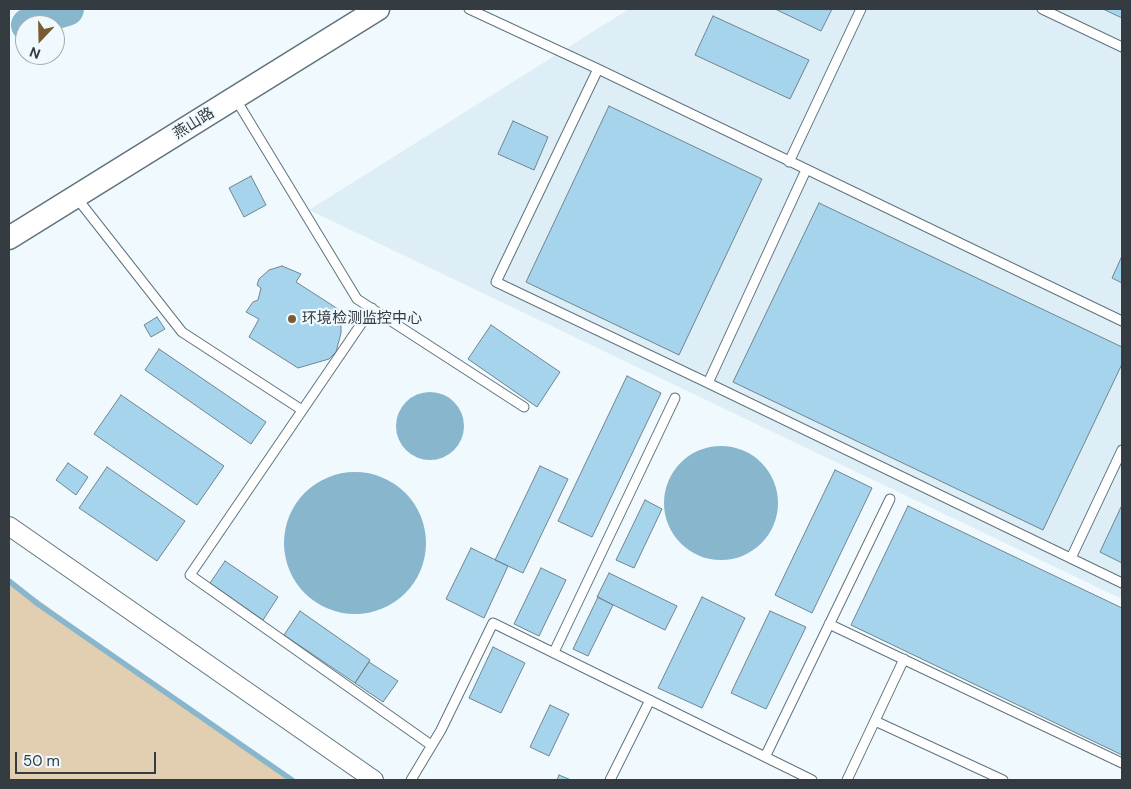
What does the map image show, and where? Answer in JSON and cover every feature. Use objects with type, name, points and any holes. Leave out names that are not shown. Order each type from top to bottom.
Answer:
[{"type":"street","name":"燕山路","points":[[9,238],[378,9]]},
{"type":"street","points":[[9,526],[374,780]]},
{"type":"lane","points":[[469,9],[1122,321]]},
{"type":"lane","points":[[789,162],[861,9]]},
{"type":"lane","points":[[1042,9],[1122,47]]},
{"type":"lane","points":[[598,69],[496,282],[1122,583]]},
{"type":"lane","points":[[234,98],[357,299],[524,407]]},
{"type":"lane","points":[[708,383],[806,170]]},
{"type":"lane","points":[[76,196],[182,332],[302,410]]},
{"type":"lane","points":[[372,308],[190,575],[431,745]]},
{"type":"lane","points":[[554,652],[675,398]]},
{"type":"lane","points":[[1071,558],[1122,450]]},
{"type":"lane","points":[[765,757],[890,499]]},
{"type":"lane","points":[[411,780],[441,730],[493,622],[812,780]]},
{"type":"lane","points":[[830,624],[1122,763]]},
{"type":"lane","points":[[847,780],[904,659]]},
{"type":"lane","points":[[610,780],[650,700]]},
{"type":"lane","points":[[875,721],[1004,780]]},
{"type":"shaded area","points":[[629,9],[1122,9],[1122,599],[309,210]]},
{"type":"shaded area","points":[[9,579],[289,780],[9,780]]},
{"type":"water","points":[[430,392],[443,395],[454,402],[461,413],[464,426],[461,439],[454,450],[443,457],[430,460],[417,457],[406,450],[399,439],[396,426],[399,413],[406,402],[417,395]]},
{"type":"water","points":[[721,446],[743,450],[762,462],[774,481],[778,503],[774,525],[762,544],[743,556],[721,560],[699,556],[680,544],[668,525],[664,503],[668,481],[680,462],[699,450]]},
{"type":"water","points":[[355,472],[369,473],[382,477],[405,493],[421,516],[425,529],[425,557],[421,570],[405,593],[382,609],[369,613],[355,614],[341,613],[328,609],[305,593],[289,570],[285,557],[284,543],[285,529],[289,516],[305,493],[328,477],[341,473]]},
{"type":"building","points":[[775,9],[832,9],[821,31]]},
{"type":"building","points":[[1103,9],[1122,9],[1122,18]]},
{"type":"building","points":[[713,16],[809,60],[790,99],[695,55]]},
{"type":"building","points":[[609,106],[762,179],[679,355],[526,282]]},
{"type":"building","points":[[513,121],[548,137],[534,170],[498,154]]},
{"type":"building","points":[[251,176],[266,205],[244,217],[229,188]]},
{"type":"building","points":[[819,203],[1122,347],[1122,364],[1043,530],[733,382]]},
{"type":"building","points":[[1122,256],[1122,283],[1112,278]]},
{"type":"building","points":[[282,266],[301,274],[296,282],[338,309],[331,322],[336,326],[341,323],[341,333],[336,352],[329,359],[298,368],[249,337],[259,319],[246,312],[253,302],[258,300],[261,288],[257,285],[259,279],[269,270]]},
{"type":"building","points":[[157,317],[165,329],[151,337],[144,325]]},
{"type":"building","points":[[491,325],[560,372],[537,407],[468,359]]},
{"type":"building","points":[[159,349],[266,422],[251,444],[145,370]]},
{"type":"building","points":[[627,376],[661,393],[592,537],[558,521]]},
{"type":"building","points":[[121,395],[224,466],[197,505],[94,434]]},
{"type":"building","points":[[68,463],[88,477],[76,495],[56,480]]},
{"type":"building","points":[[540,466],[568,479],[523,573],[495,560]]},
{"type":"building","points":[[107,467],[185,521],[157,561],[79,508]]},
{"type":"building","points":[[835,470],[872,488],[812,613],[775,595]]},
{"type":"building","points":[[645,500],[662,509],[634,568],[616,560]]},
{"type":"building","points":[[1122,505],[1122,563],[1100,552]]},
{"type":"building","points":[[908,506],[1122,608],[1122,755],[851,625]]},
{"type":"building","points":[[471,548],[508,566],[484,618],[446,599]]},
{"type":"building","points":[[225,561],[278,597],[263,620],[210,583]]},
{"type":"building","points":[[541,568],[566,580],[539,636],[514,624]]},
{"type":"building","points":[[609,573],[677,606],[665,630],[597,597]]},
{"type":"building","points":[[598,597],[613,605],[588,656],[573,649]]},
{"type":"building","points":[[702,597],[745,618],[702,708],[658,688]]},
{"type":"building","points":[[300,611],[370,660],[355,683],[284,635]]},
{"type":"building","points":[[770,611],[806,627],[766,709],[731,693]]},
{"type":"building","points":[[493,647],[525,663],[501,713],[469,698]]},
{"type":"building","points":[[369,662],[398,681],[383,702],[355,683]]},
{"type":"building","points":[[550,705],[569,714],[549,756],[530,747]]},
{"type":"building","points":[[559,775],[571,780],[557,780]]},
{"type":"waterway","points":[[46,15],[67,9]]},
{"type":"waterway","points":[[9,581],[38,604],[292,780]]},
{"type":"place","name":"环境检测监控中心","points":[[292,319]]}]
